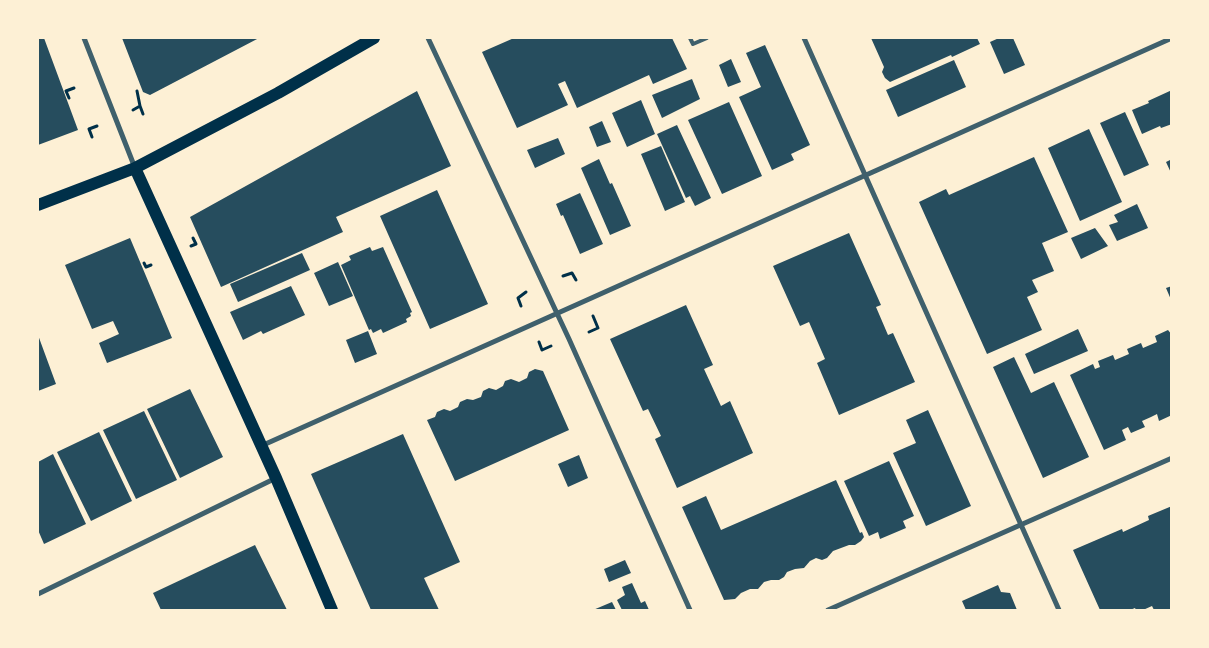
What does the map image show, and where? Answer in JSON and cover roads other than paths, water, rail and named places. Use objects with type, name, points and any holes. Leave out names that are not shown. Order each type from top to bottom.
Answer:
[{"type":"main road","points":[[38,205],[135,168],[278,92],[374,38]]},
{"type":"main road","points":[[135,168],[276,478],[332,610]]},
{"type":"street","points":[[84,38],[135,168]]},
{"type":"street","points":[[428,38],[558,313],[690,610]]},
{"type":"street","points":[[804,38],[1059,610]]},
{"type":"street","points":[[261,446],[1172,38]]},
{"type":"street","points":[[828,610],[1172,458]]},
{"type":"street","points":[[38,594],[276,478]]},
{"type":"lane","points":[[690,38],[693,44],[707,38]]}]
